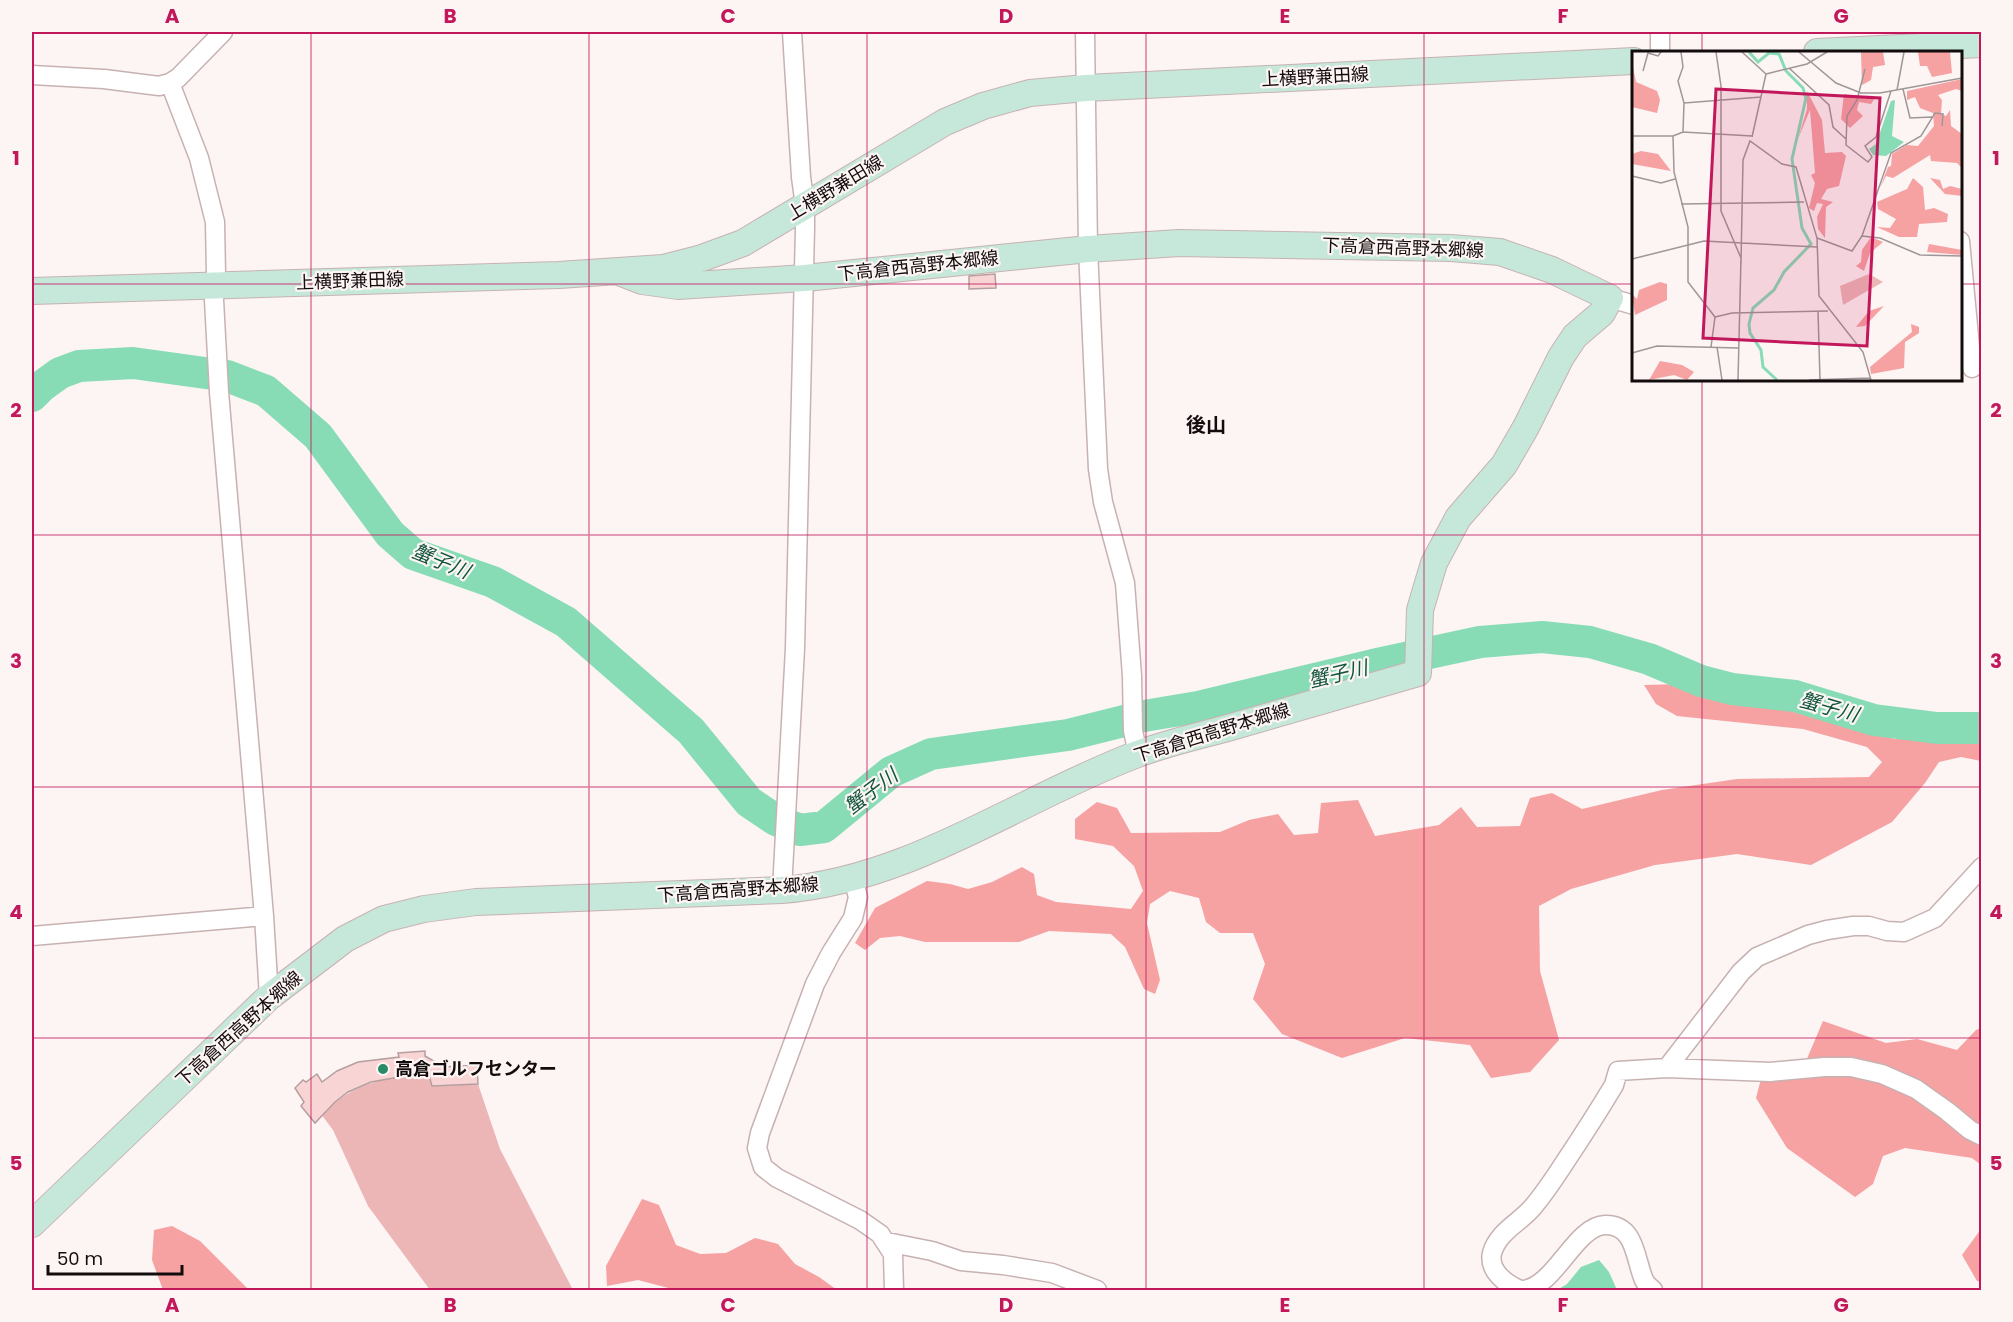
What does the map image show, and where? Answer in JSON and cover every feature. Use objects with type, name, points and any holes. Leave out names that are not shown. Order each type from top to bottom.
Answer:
[{"type":"main road","points":[[1833,51],[1942,44],[1982,44]]},
{"type":"main road","name":"上横野兼田線","points":[[32,291],[619,272],[663,268],[702,258],[743,243],[945,122],[982,106],[1030,93],[1086,88],[1632,61]]},
{"type":"main road","name":"下高倉西高野本郷線","points":[[619,272],[642,281],[678,286],[805,278],[1088,249],[1190,243],[1451,248],[1500,252],[1551,270],[1622,301]]},
{"type":"main road","name":"下高倉西高野本郷線","points":[[32,1224],[269,997],[345,939],[384,919],[424,909],[476,902],[782,890],[810,888],[853,879],[889,867],[960,837],[1084,776],[1136,743],[1418,673],[1420,610],[1434,563],[1458,518],[1504,465],[1575,336],[1602,313],[1622,301]]},
{"type":"street","points":[[32,75],[104,79],[159,86],[178,78],[223,32]]},
{"type":"street","points":[[782,890],[795,648],[805,278],[805,206],[801,177],[792,32]]},
{"type":"street","points":[[1085,32],[1088,249],[1098,469],[1103,502],[1125,584],[1136,743]]},
{"type":"street","points":[[1660,32],[1660,51]]},
{"type":"street","points":[[170,83],[199,158],[215,222],[214,300],[219,392],[269,997]]},
{"type":"street","points":[[1962,262],[1972,368]]},
{"type":"street","points":[[1667,1068],[1741,972],[1757,957],[1808,935],[1827,930],[1869,926],[1887,931],[1904,932],[1935,918],[1982,867]]},
{"type":"street","points":[[853,879],[858,897],[854,918],[814,984],[760,1133],[757,1148],[763,1167],[777,1178],[860,1220],[880,1234],[893,1254],[894,1290]]},
{"type":"street","points":[[32,936],[264,916]]},
{"type":"street","points":[[1653,1290],[1645,1283],[1634,1245],[1623,1231],[1615,1226],[1602,1225],[1592,1230],[1576,1244],[1540,1284],[1531,1290],[1512,1287],[1497,1275],[1492,1264],[1492,1253],[1498,1241],[1508,1228],[1531,1210],[1546,1191],[1614,1085],[1618,1071],[1667,1068],[1770,1072],[1851,1067],[1882,1074],[1916,1089],[1970,1130],[1982,1136]]},
{"type":"street","points":[[887,1242],[932,1251],[961,1261],[1052,1273],[1097,1290]]},
{"type":"shaded area","points":[[1681,684],[1760,701],[1895,739],[1965,739],[1981,736],[1981,761],[1961,757],[1939,762],[1925,783],[1892,822],[1811,865],[1737,854],[1655,865],[1571,889],[1539,906],[1540,971],[1559,1040],[1530,1072],[1491,1078],[1470,1045],[1405,1038],[1342,1058],[1282,1034],[1253,999],[1265,964],[1253,933],[1220,933],[1206,922],[1199,898],[1170,891],[1150,904],[1147,923],[1160,980],[1155,994],[1144,989],[1125,947],[1111,934],[1049,931],[1019,942],[925,942],[900,936],[880,938],[865,950],[855,943],[875,908],[927,881],[968,889],[992,882],[1022,867],[1034,874],[1037,895],[1056,902],[1131,909],[1143,891],[1134,866],[1113,846],[1075,839],[1075,819],[1097,802],[1117,808],[1131,833],[1220,832],[1249,820],[1278,814],[1294,835],[1318,833],[1321,803],[1358,800],[1375,836],[1439,825],[1461,807],[1477,827],[1520,826],[1530,798],[1552,793],[1582,809],[1662,790],[1737,779],[1869,777],[1882,762],[1867,747],[1803,729],[1677,716],[1656,704],[1644,685]]},
{"type":"shaded area","points":[[1823,1021],[1886,1043],[1917,1039],[1957,1050],[1976,1030],[1981,1028],[1981,1165],[1972,1158],[1905,1148],[1883,1156],[1873,1184],[1855,1197],[1787,1148],[1756,1098],[1761,1079],[1796,1079]]},
{"type":"shaded area","points":[[429,1075],[432,1086],[478,1084],[500,1149],[573,1290],[430,1290],[368,1206],[333,1130],[321,1114],[346,1095],[371,1083],[398,1077]]},
{"type":"shaded area","points":[[642,1199],[659,1205],[676,1245],[700,1254],[726,1253],[755,1238],[778,1244],[795,1264],[837,1290],[676,1290],[638,1280],[607,1286],[606,1266]]},
{"type":"shaded area","points":[[172,1226],[200,1241],[249,1290],[163,1290],[152,1260],[154,1230]]},
{"type":"shaded area","points":[[1981,1229],[1982,1282],[1977,1281],[1962,1255]]},
{"type":"shaded area","points":[[1599,1260],[1609,1272],[1617,1290],[1557,1290],[1567,1284],[1581,1267]]},
{"type":"building","points":[[995,274],[996,288],[969,289],[969,276]]},
{"type":"building","points":[[425,1051],[425,1056],[444,1067],[477,1065],[478,1084],[432,1086],[429,1075],[371,1082],[348,1092],[315,1123],[301,1106],[304,1102],[295,1088],[303,1080],[306,1082],[317,1074],[322,1082],[337,1071],[358,1062],[399,1057],[398,1053]]},
{"type":"waterway","name":"蟹子川","points":[[32,396],[60,373],[79,366],[133,363],[227,376],[266,391],[318,436],[390,534],[413,554],[493,582],[566,622],[691,731],[749,802],[776,820],[800,830],[824,827],[891,772],[931,754],[1068,735],[1480,642],[1542,637],[1590,642],[1649,659],[1701,681],[1732,689],[1795,696],[1874,720],[1937,728],[1982,728]]},
{"type":"place","name":"高倉ゴルフセンター","points":[[383,1069]]},
{"type":"district","name":"後山","points":[[1206,425]]}]
